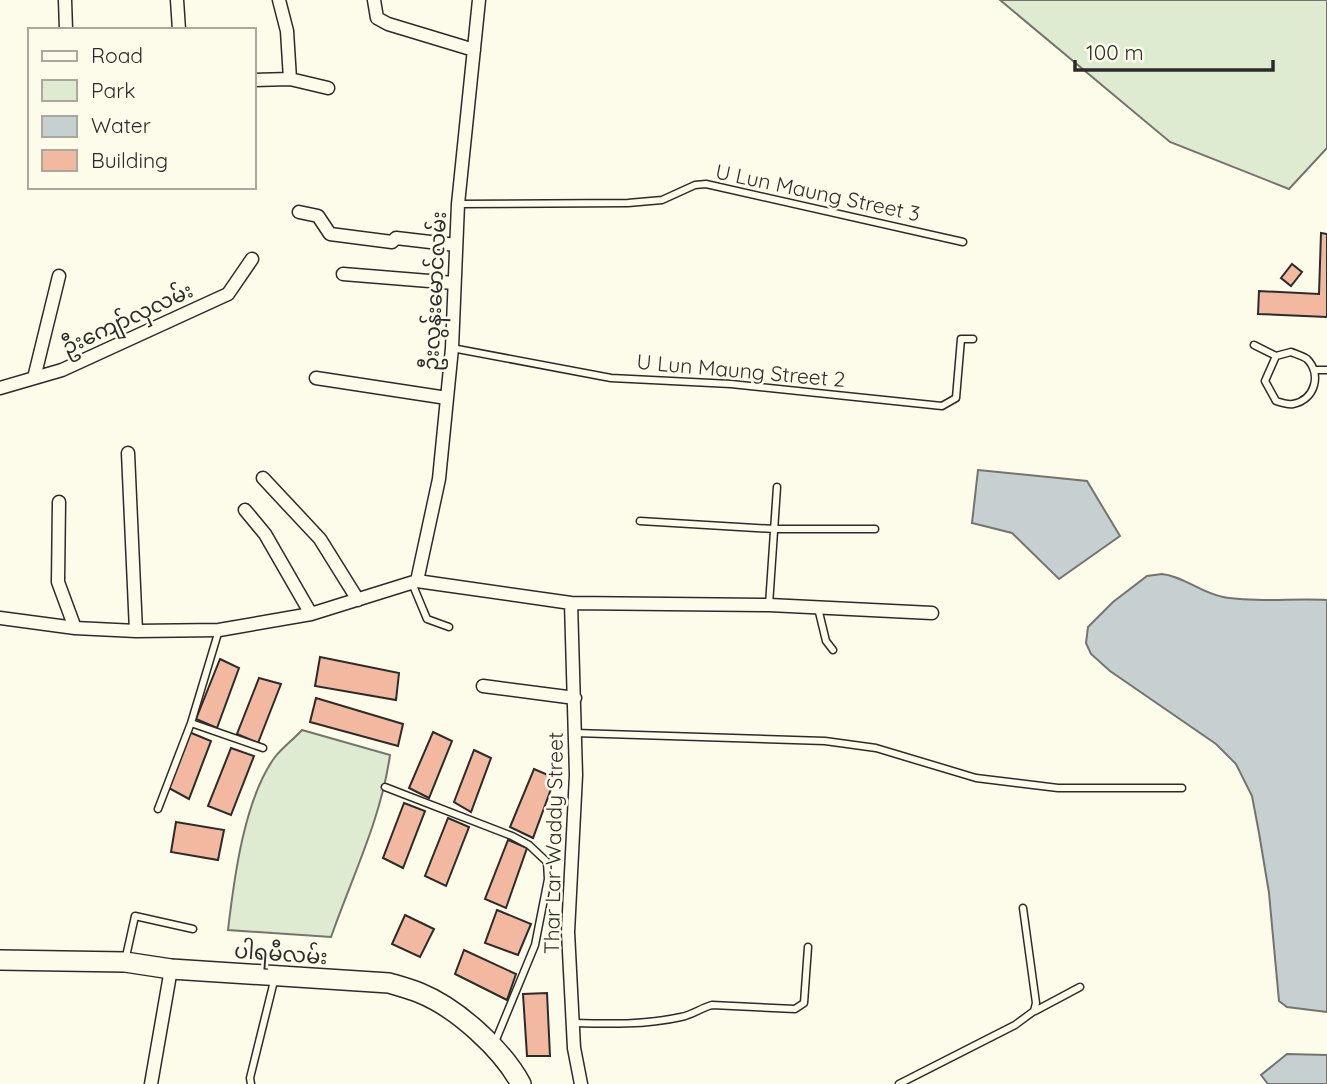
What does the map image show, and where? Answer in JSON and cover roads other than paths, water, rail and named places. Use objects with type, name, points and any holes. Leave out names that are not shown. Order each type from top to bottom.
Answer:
[{"type":"main road","name":"ပါရမီလမ်း","points":[[0,958],[125,962],[171,969],[389,983],[422,993],[447,1009],[493,1047],[512,1068],[521,1084]]},
{"type":"street","points":[[65,0],[66,28]]},
{"type":"street","points":[[177,0],[179,28]]},
{"type":"street","points":[[279,0],[287,31],[290,79]]},
{"type":"street","points":[[374,0],[377,18],[388,24],[474,50]]},
{"type":"street","name":"ဦးလွန်းမောင်လမ်း","points":[[415,582],[439,479],[452,348],[458,204],[479,0]]},
{"type":"street","points":[[256,80],[290,79],[328,88]]},
{"type":"street","points":[[299,212],[318,216],[330,234],[392,242],[396,238],[456,245]]},
{"type":"street","name":"ဦးကျော်လှလမ်း","points":[[0,388],[62,370],[228,294],[252,259]]},
{"type":"street","points":[[343,274],[454,283]]},
{"type":"street","points":[[34,378],[59,276]]},
{"type":"street","points":[[316,378],[447,398]]},
{"type":"street","points":[[128,453],[136,631]]},
{"type":"street","points":[[263,478],[320,539],[358,600]]},
{"type":"street","points":[[59,502],[58,582],[75,628]]},
{"type":"street","points":[[245,510],[265,534],[311,614]]},
{"type":"street","points":[[0,618],[75,628],[136,631],[219,630],[311,614],[415,582],[571,603],[769,605],[932,613]]},
{"type":"street","name":"Thar Lar Waddy Street","points":[[571,603],[576,775],[568,932],[574,1048],[581,1084]]},
{"type":"street","points":[[483,686],[575,698]]},
{"type":"street","points":[[151,1084],[171,969]]},
{"type":"lane","name":"U Lun Maung Street 3","points":[[458,204],[628,203],[662,200],[695,185],[706,184],[963,242]]},
{"type":"lane","name":"U Lun Maung Street 2","points":[[452,348],[611,378],[731,384],[942,406],[956,398],[961,339],[973,339]]},
{"type":"lane","points":[[1254,345],[1276,356],[1291,352],[1306,358],[1315,370],[1315,386],[1307,399],[1292,405],[1276,401],[1265,381],[1276,356]]},
{"type":"lane","points":[[1315,370],[1327,370]]},
{"type":"lane","points":[[769,605],[777,487]]},
{"type":"lane","points":[[640,521],[774,529],[874,529]]},
{"type":"lane","points":[[415,582],[427,618],[449,626]]},
{"type":"lane","points":[[818,608],[826,641],[833,650]]},
{"type":"lane","points":[[158,809],[191,723],[219,630]]},
{"type":"lane","points":[[191,723],[263,748]]},
{"type":"lane","points":[[575,733],[825,740],[876,748],[976,778],[1058,789],[1182,788]]},
{"type":"lane","points":[[385,788],[512,836],[529,845],[547,862],[548,879],[535,945],[493,1047]]},
{"type":"lane","points":[[1023,908],[1036,1003],[1034,1011]]},
{"type":"lane","points":[[125,962],[135,916],[193,929]]},
{"type":"lane","points":[[573,1023],[661,1021],[685,1016],[712,1005],[795,1009],[804,1003],[808,947]]},
{"type":"lane","points":[[251,1084],[250,1077],[275,975]]},
{"type":"lane","points":[[899,1084],[1015,1025],[1034,1011],[1080,987]]},
{"type":"water","points":[[978,470],[1087,481],[1120,536],[1059,579],[1012,533],[972,523]]},
{"type":"water","points":[[1162,574],[1223,597],[1248,600],[1327,600],[1327,1012],[1287,1007],[1279,1001],[1269,893],[1259,833],[1252,796],[1236,764],[1216,744],[1110,671],[1091,654],[1086,643],[1088,627],[1113,602],[1147,576]]},
{"type":"water","points":[[1287,1054],[1327,1055],[1327,1084],[1268,1084],[1261,1075]]}]
